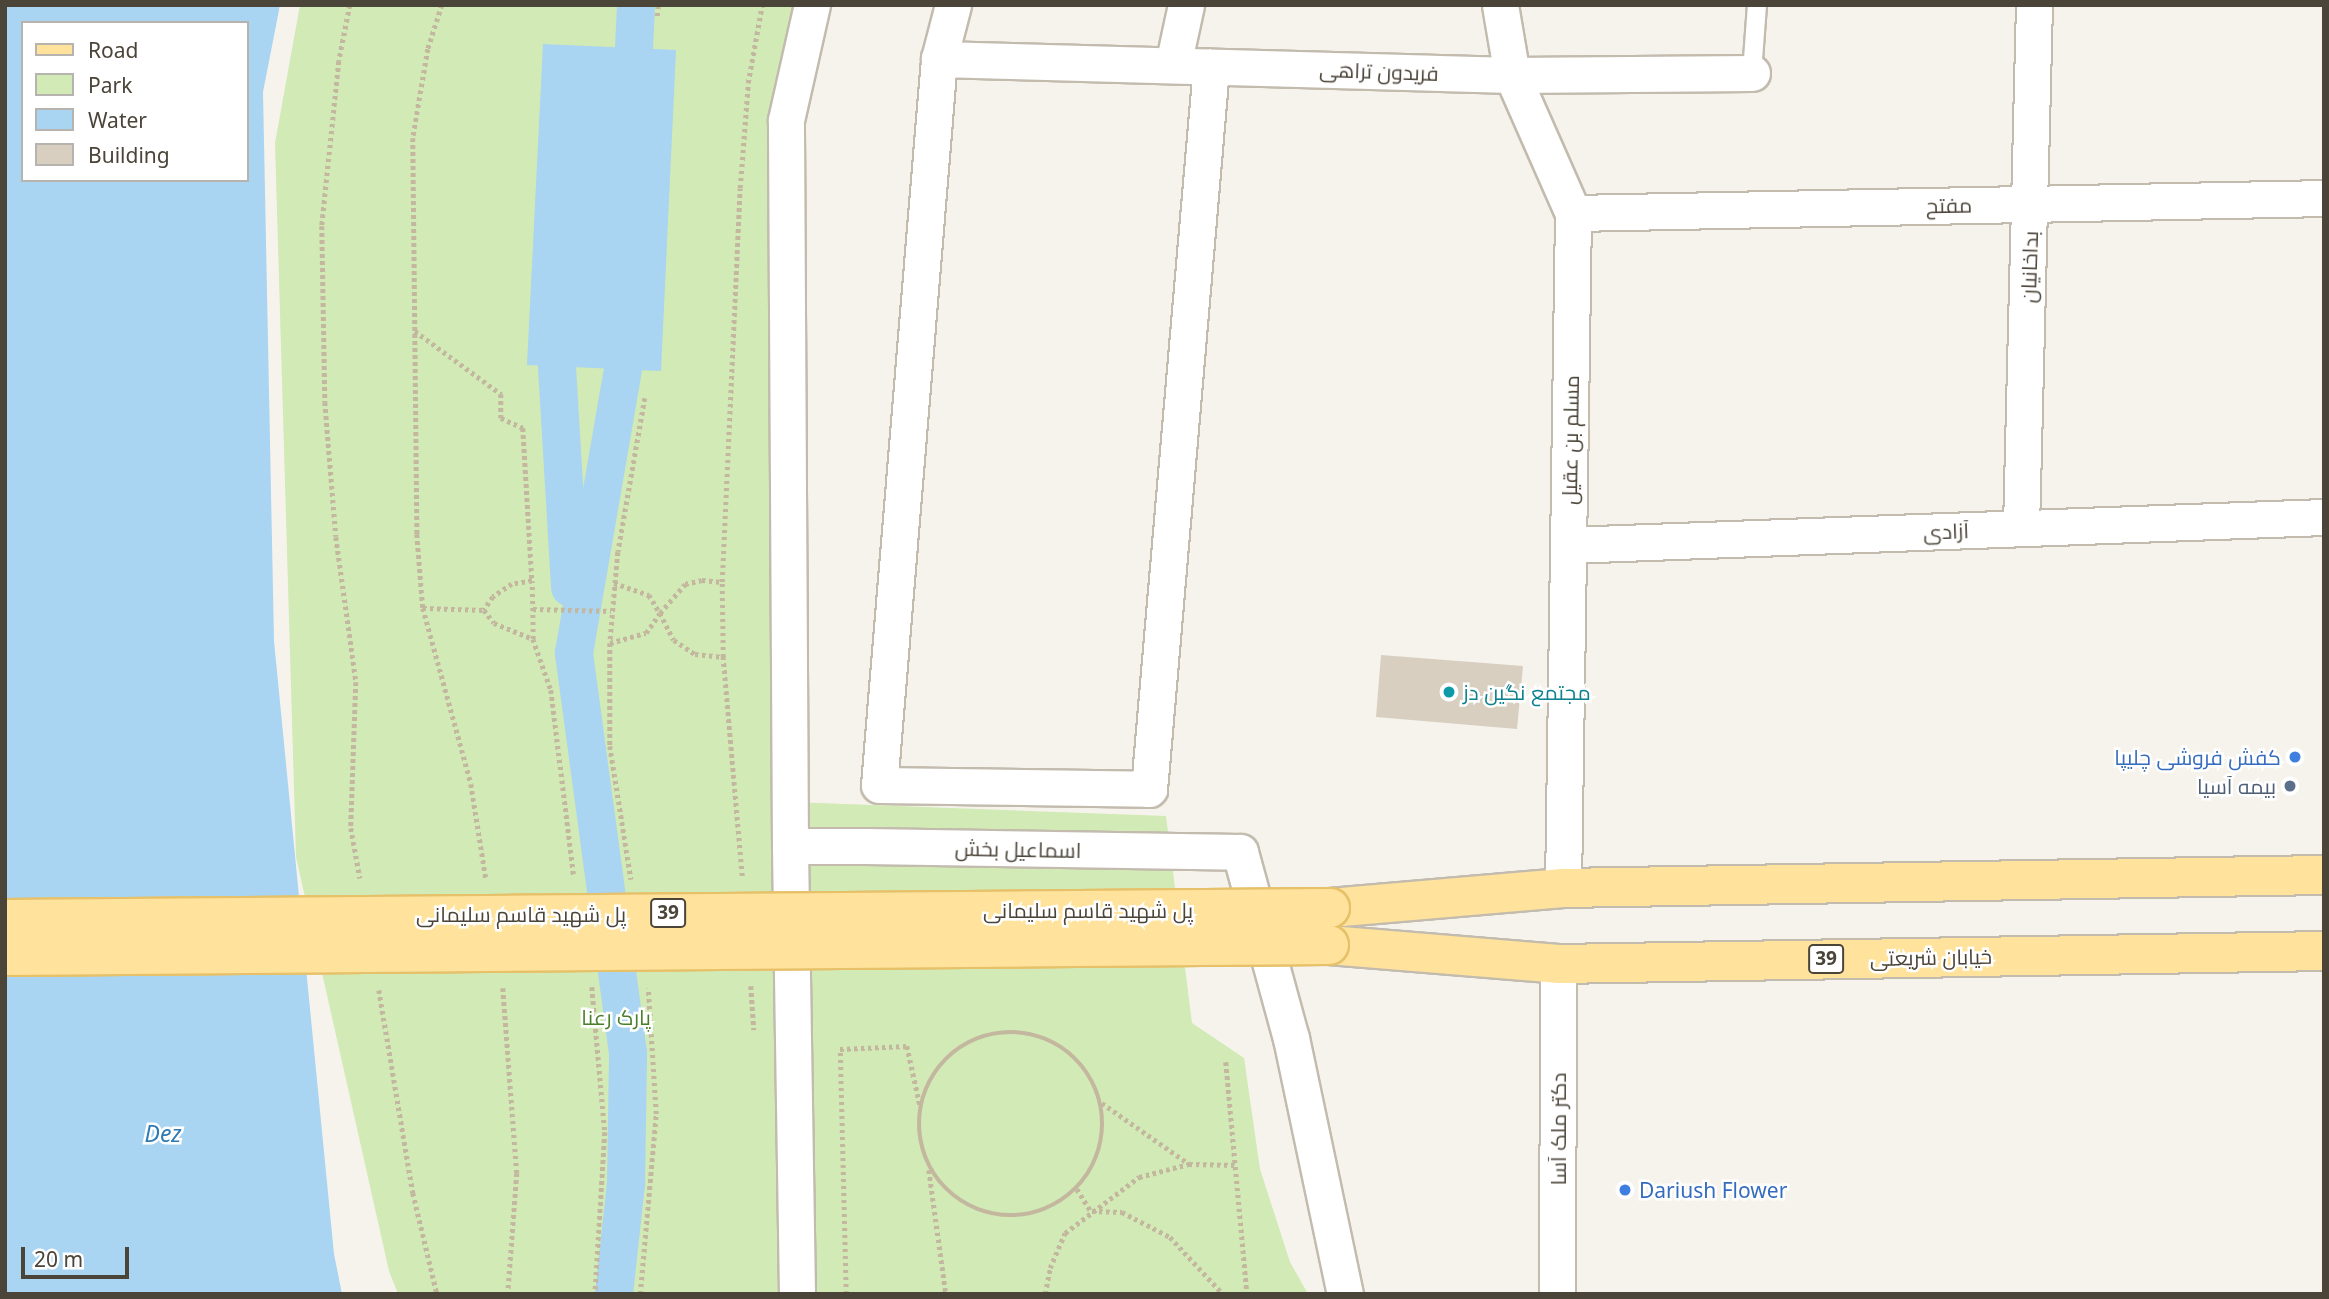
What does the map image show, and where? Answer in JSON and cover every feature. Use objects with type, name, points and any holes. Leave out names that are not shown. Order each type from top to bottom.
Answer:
[{"type":"main road","name":"39","points":[[1330,926],[1563,888],[2324,875]]},
{"type":"main road","name":"پل شهید قاسم سلیمانی","points":[[5,919],[1330,926]]},
{"type":"main road","name":"پل شهید قاسم سلیمانی","points":[[5,956],[1330,926]]},
{"type":"main road","name":"خیابان شریعتی","points":[[1330,926],[1558,964],[2324,951]]},
{"type":"street","points":[[797,1294],[790,846],[786,120],[812,5]]},
{"type":"street","points":[[953,5],[939,59],[879,785],[1149,789],[1211,66]]},
{"type":"street","points":[[1173,65],[1186,5]]},
{"type":"street","name":"مسلم بن عقیل","points":[[1500,5],[1512,75],[1573,213],[1563,888]]},
{"type":"street","name":"بداخانیان","points":[[2021,528],[2034,5]]},
{"type":"street","name":"فریدون تراهی","points":[[939,59],[1512,75],[1752,73]]},
{"type":"street","name":"مفتح","points":[[1573,213],[2324,198]]},
{"type":"street","name":"آزادی","points":[[1568,545],[2324,517]]},
{"type":"street","name":"اسماعیل بخش","points":[[790,846],[1240,852],[1292,1038],[1345,1294]]},
{"type":"street","name":"دکتر ملک آسا","points":[[1558,964],[1558,1294]]},
{"type":"lane","name":"فریدون تراهی","points":[[1752,73],[1757,5]]},
{"type":"path","points":[[350,5],[339,61],[322,226],[325,402],[336,537],[356,682],[351,828],[360,882]]},
{"type":"path","points":[[442,5],[428,49],[413,138],[417,534],[423,608],[471,784],[488,891]]},
{"type":"path","points":[[657,16],[658,5]]},
{"type":"path","points":[[614,583],[649,595],[674,640],[695,654],[723,657],[722,582],[740,188],[748,83],[762,5]]},
{"type":"path","points":[[415,331],[501,394],[501,418],[523,428],[533,639],[551,690],[576,890]]},
{"type":"path","points":[[633,893],[610,746],[610,643],[614,583],[645,398]]},
{"type":"path","points":[[610,643],[646,633],[685,584],[702,580],[722,582]]},
{"type":"path","points":[[484,610],[493,597],[512,584],[532,581]]},
{"type":"path","points":[[423,608],[484,610]]},
{"type":"path","points":[[533,609],[611,611]]},
{"type":"path","points":[[484,610],[494,624],[533,639]]},
{"type":"path","points":[[640,1294],[656,1114],[646,974]]},
{"type":"path","points":[[376,977],[413,1193],[437,1294]]},
{"type":"path","points":[[591,982],[605,1132],[595,1294]]},
{"type":"path","points":[[502,985],[517,1173],[508,1294]]},
{"type":"path","points":[[920,1105],[931,1076],[952,1053],[979,1037],[1010,1031],[1041,1036],[1068,1051],[1090,1073],[1102,1103],[1104,1134],[1096,1163],[1077,1189],[1056,1206],[1027,1216],[997,1216],[969,1207],[944,1190],[928,1166]]},
{"type":"path","points":[[846,1294],[840,1049],[907,1046],[920,1105],[919,1137],[937,1203],[946,1294]]},
{"type":"path","points":[[1226,1062],[1247,1294]]},
{"type":"path","points":[[1102,1103],[1189,1164]]},
{"type":"path","points":[[1045,1294],[1049,1268],[1065,1233],[1139,1177],[1189,1164],[1236,1165]]},
{"type":"path","points":[[1077,1189],[1091,1211]]},
{"type":"path","points":[[1091,1211],[1122,1212],[1170,1237],[1223,1294]]},
{"type":"green space","name":"پارک رعنا","points":[[300,5],[814,5],[786,120],[792,802],[1166,816],[1192,1023],[1244,1058],[1260,1169],[1290,1262],[1308,1294],[398,1294],[389,1271],[296,857],[275,143]]},
{"type":"water","name":"Dez","points":[[5,5],[280,5],[263,92],[274,641],[334,1254],[342,1294],[5,1294]]},
{"type":"water","points":[[543,44],[676,50],[661,371],[527,365]]},
{"type":"building","name":"مجتمع نگین دز","points":[[1381,655],[1523,666],[1517,729],[1376,717]]},
{"type":"waterway","points":[[634,48],[636,5]]},
{"type":"waterway","points":[[557,367],[570,588]]},
{"type":"waterway","points":[[614,1294],[626,1184],[628,1053],[574,653],[623,370]]},
{"type":"place","name":"مجتمع نگین دز","points":[[1449,692]]},
{"type":"place","name":"کفش فروشی چلیپا","points":[[2295,757]]},
{"type":"place","name":"بیمه آسیا","points":[[2290,786]]},
{"type":"place","name":"Dariush Flower","points":[[1625,1190]]}]
